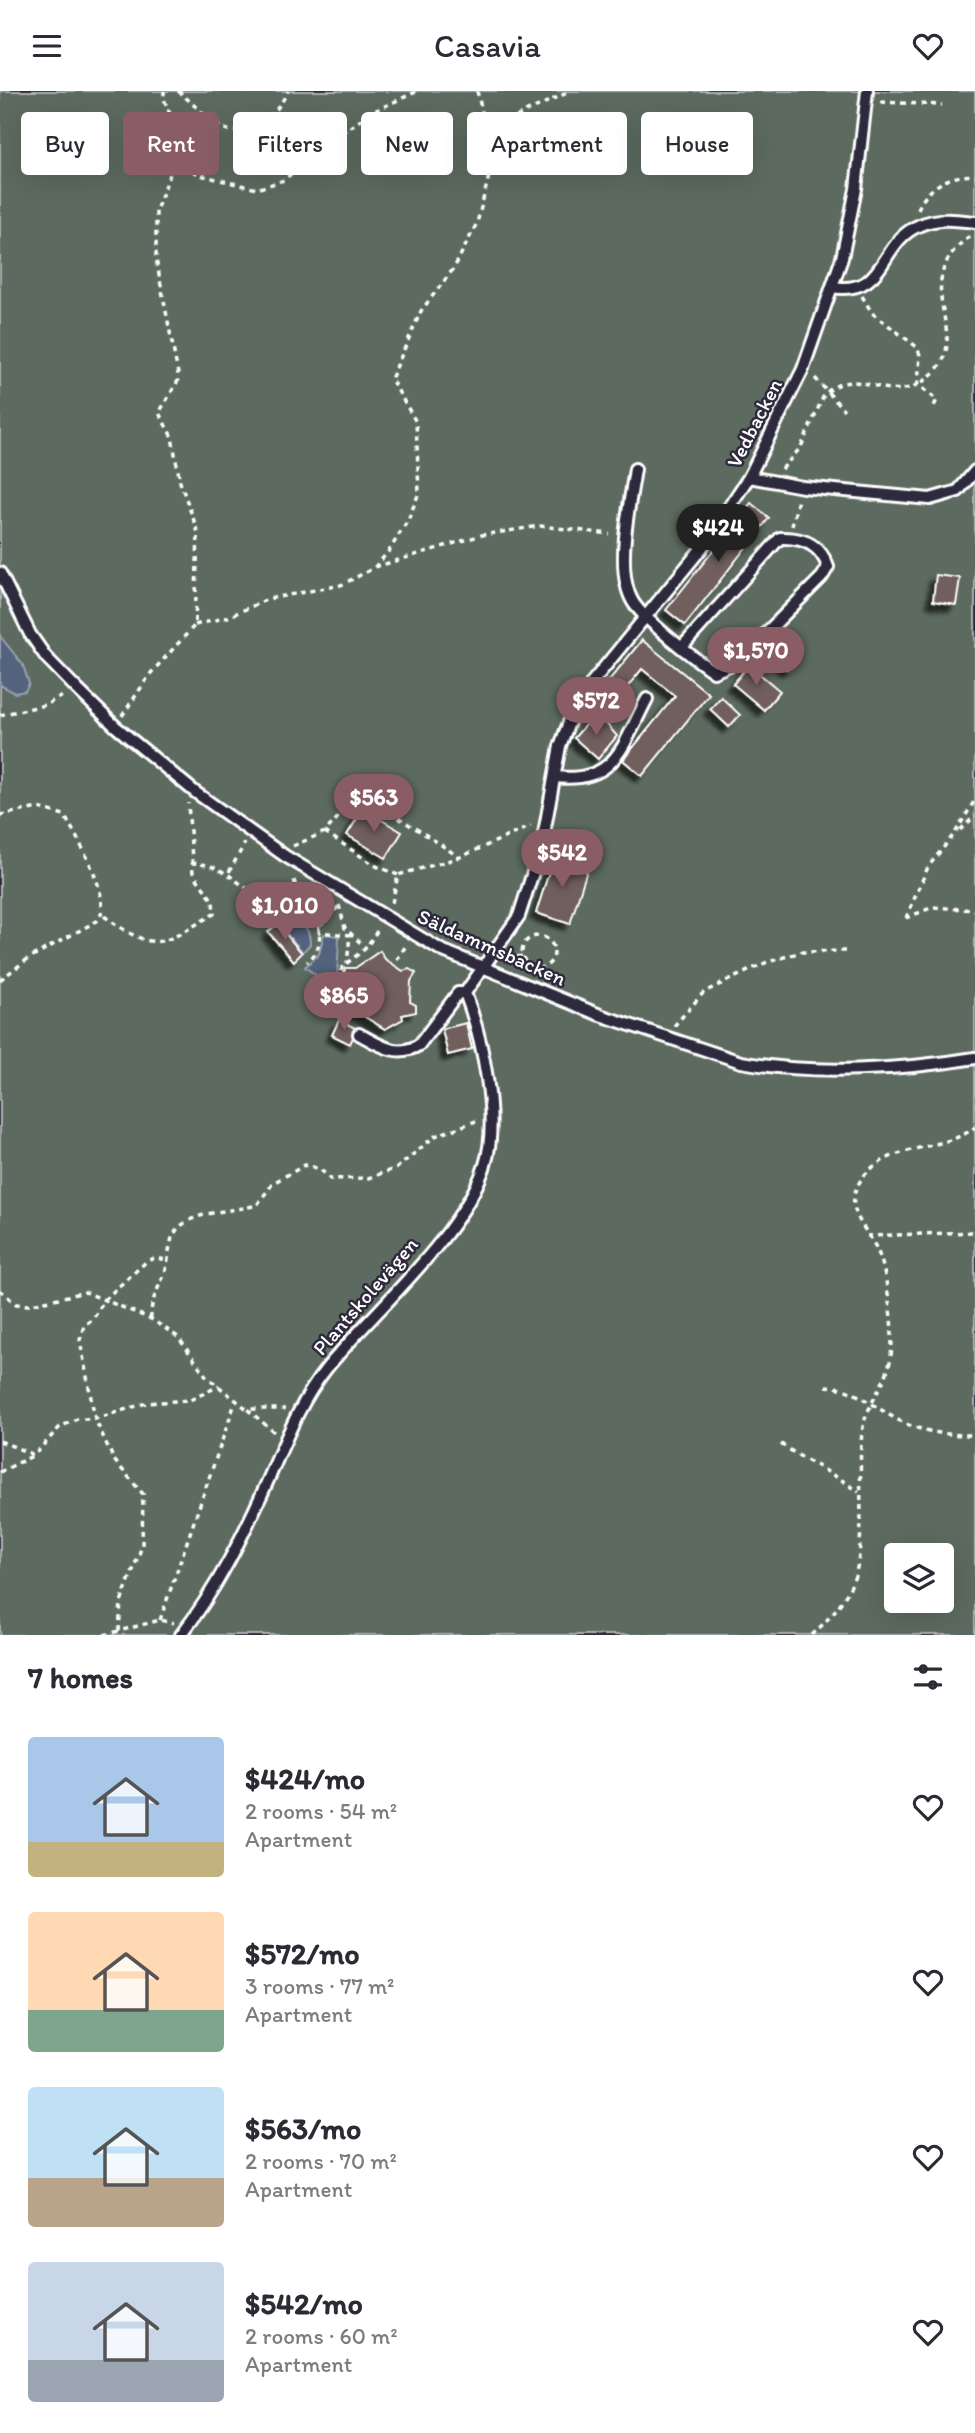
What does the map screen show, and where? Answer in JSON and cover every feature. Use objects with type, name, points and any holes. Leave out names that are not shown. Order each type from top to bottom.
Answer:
[{"type":"lane","name":"Vedbacken","points":[[482,968],[519,916],[541,846],[560,746],[571,717],[593,681],[645,614],[701,549],[749,477],[803,367],[842,258],[856,188],[866,96]]},
{"type":"lane","points":[[832,288],[860,288],[870,280],[903,235],[918,225],[944,219],[975,222]]},
{"type":"lane","points":[[635,470],[626,535],[625,577],[633,603],[682,647],[715,672],[737,662],[822,577],[828,568],[825,556],[810,543],[789,537],[780,538],[682,647]]},
{"type":"lane","points":[[749,477],[801,487],[930,499],[958,491],[974,473]]},
{"type":"lane","name":"Säldammsbacken","points":[[0,573],[30,634],[46,657],[115,726],[195,792],[253,835],[299,866],[441,950],[666,1039],[765,1066],[920,1065],[975,1058]]},
{"type":"lane","points":[[555,777],[586,779],[598,773],[623,747],[647,699]]},
{"type":"lane","points":[[359,1034],[395,1052],[410,1050],[419,1045],[458,993],[465,993],[482,968]]},
{"type":"lane","name":"Plantskolevägen","points":[[181,1635],[227,1565],[284,1441],[324,1371],[452,1224],[482,1175],[486,1161],[489,1117],[481,1054],[465,993]]},
{"type":"path","points":[[164,91],[171,112]]},
{"type":"path","points":[[178,91],[223,129],[241,131],[265,124],[288,91]]},
{"type":"path","points":[[200,175],[257,188],[284,180],[325,144],[374,111],[418,91]]},
{"type":"path","points":[[477,91],[482,112]]},
{"type":"path","points":[[525,112],[571,91]]},
{"type":"path","points":[[866,96],[942,105]]},
{"type":"path","points":[[169,175],[156,210],[156,259],[179,379],[159,412],[172,437],[180,482],[198,532],[195,625]]},
{"type":"path","points":[[374,568],[389,551],[408,520],[419,493],[415,422],[391,379],[421,311],[453,268],[477,223],[488,175]]},
{"type":"path","points":[[918,225],[915,220],[916,213],[933,188],[956,177],[975,177]]},
{"type":"path","points":[[768,482],[802,447],[828,391],[840,382],[853,380],[889,391],[904,390],[918,384],[937,370],[947,346],[939,290],[944,264],[960,243],[975,235]]},
{"type":"path","points":[[860,288],[872,313],[917,347],[920,355],[918,384]]},
{"type":"path","points":[[803,367],[844,410]]},
{"type":"path","points":[[918,384],[937,400],[932,410]]},
{"type":"path","points":[[789,537],[801,487]]},
{"type":"path","points":[[115,726],[151,673],[195,625],[228,617],[268,599],[341,585],[374,568],[482,535],[540,526],[626,535]]},
{"type":"path","points":[[0,715],[45,705],[77,689]]},
{"type":"path","points":[[103,915],[147,942],[163,942],[184,934],[200,920],[214,913],[216,909],[193,873],[191,863],[188,802],[195,792]]},
{"type":"path","points":[[285,856],[296,843],[325,832],[356,797],[361,796],[429,839],[455,852],[458,857]]},
{"type":"path","points":[[975,800],[955,833],[928,867],[906,918],[933,907],[975,910]]},
{"type":"path","points":[[0,815],[39,808],[64,815],[102,897],[103,915]]},
{"type":"path","points":[[955,833],[975,816]]},
{"type":"path","points":[[325,832],[374,865],[398,875],[458,857],[546,819]]},
{"type":"path","points":[[229,872],[243,845],[253,835]]},
{"type":"path","points":[[541,846],[587,859]]},
{"type":"path","points":[[191,863],[211,864],[229,872],[242,887],[266,900],[300,901],[316,912],[320,942],[315,955],[307,962]]},
{"type":"path","points":[[299,866],[294,879],[300,901]]},
{"type":"path","points":[[341,981],[342,967],[366,948],[386,918],[398,875]]},
{"type":"path","points":[[319,932],[319,926],[338,907]]},
{"type":"path","points":[[341,912],[350,935],[347,964]]},
{"type":"path","points":[[0,979],[11,969],[103,915]]},
{"type":"path","points":[[319,932],[350,935],[366,948]]},
{"type":"path","points":[[540,935],[550,941],[555,951],[551,962],[537,968],[526,963],[522,952],[526,941],[540,935]]},
{"type":"path","points":[[666,1039],[704,992],[765,963],[801,952],[845,951]]},
{"type":"path","points":[[151,1319],[154,1297],[169,1260],[172,1238],[183,1224],[198,1217],[257,1205],[273,1183],[296,1168],[312,1166],[330,1179],[368,1178],[397,1168],[435,1136],[489,1117]]},
{"type":"path","points":[[812,1635],[840,1606],[854,1580],[860,1560],[862,1434],[869,1403],[886,1376],[891,1346],[882,1268],[877,1249],[856,1218],[854,1196],[863,1177],[890,1157],[962,1136],[975,1127]]},
{"type":"path","points":[[867,1236],[975,1232]]},
{"type":"path","points":[[119,1631],[121,1602],[142,1546],[144,1494],[114,1460],[95,1419],[80,1340],[84,1325],[93,1319],[106,1299],[146,1261],[155,1258],[169,1260]]},
{"type":"path","points":[[0,1290],[16,1304],[27,1305],[85,1292],[151,1319],[178,1337],[207,1377],[284,1441]]},
{"type":"path","points":[[826,1385],[844,1387],[902,1422],[941,1434],[975,1435]]},
{"type":"path","points":[[0,1472],[34,1455],[60,1427],[77,1419],[95,1419],[146,1403],[190,1400],[219,1386]]},
{"type":"path","points":[[160,1620],[235,1402]]},
{"type":"path","points":[[247,1409],[301,1408]]},
{"type":"path","points":[[0,1441],[34,1455]]},
{"type":"path","points":[[781,1444],[810,1465],[835,1474],[859,1492]]},
{"type":"path","points":[[104,1635],[160,1620],[190,1623]]},
{"type":"green space","points":[[0,91],[975,91],[975,1635],[0,1635]]},
{"type":"water","points":[[0,636],[23,665],[29,684],[25,691],[15,693],[0,685]]},
{"type":"water","points":[[292,921],[304,926],[308,932],[310,944],[303,952],[280,926]]},
{"type":"water","points":[[324,934],[339,936],[337,983],[325,982],[305,967],[319,954]]},
{"type":"building","points":[[751,503],[769,518],[685,625],[666,610]]},
{"type":"building","points":[[936,575],[960,578],[956,605],[933,601]]},
{"type":"building","points":[[642,640],[709,694],[642,776],[623,760],[675,696],[642,669],[607,712],[592,701]]},
{"type":"building","points":[[781,649],[793,664],[787,669],[774,654]]},
{"type":"building","points":[[749,665],[780,691],[764,710],[733,684]]},
{"type":"building","points":[[721,697],[740,715],[729,727],[710,709]]},
{"type":"building","points":[[593,716],[601,723],[603,720],[617,736],[598,759],[574,738]]},
{"type":"building","points":[[363,809],[402,832],[386,858],[347,835]]},
{"type":"building","points":[[555,853],[589,864],[570,924],[536,913]]},
{"type":"building","points":[[277,924],[302,953],[294,961],[268,932]]},
{"type":"building","points":[[380,951],[385,959],[403,971],[409,969],[416,973],[411,981],[410,1002],[416,1005],[416,1012],[402,1015],[403,1019],[385,1029],[342,1003],[344,982],[349,983],[344,974],[345,968],[355,968]]},
{"type":"building","points":[[339,1020],[357,1029],[350,1044],[332,1035]]},
{"type":"building","points":[[466,1023],[472,1049],[448,1055],[442,1029]]}]
